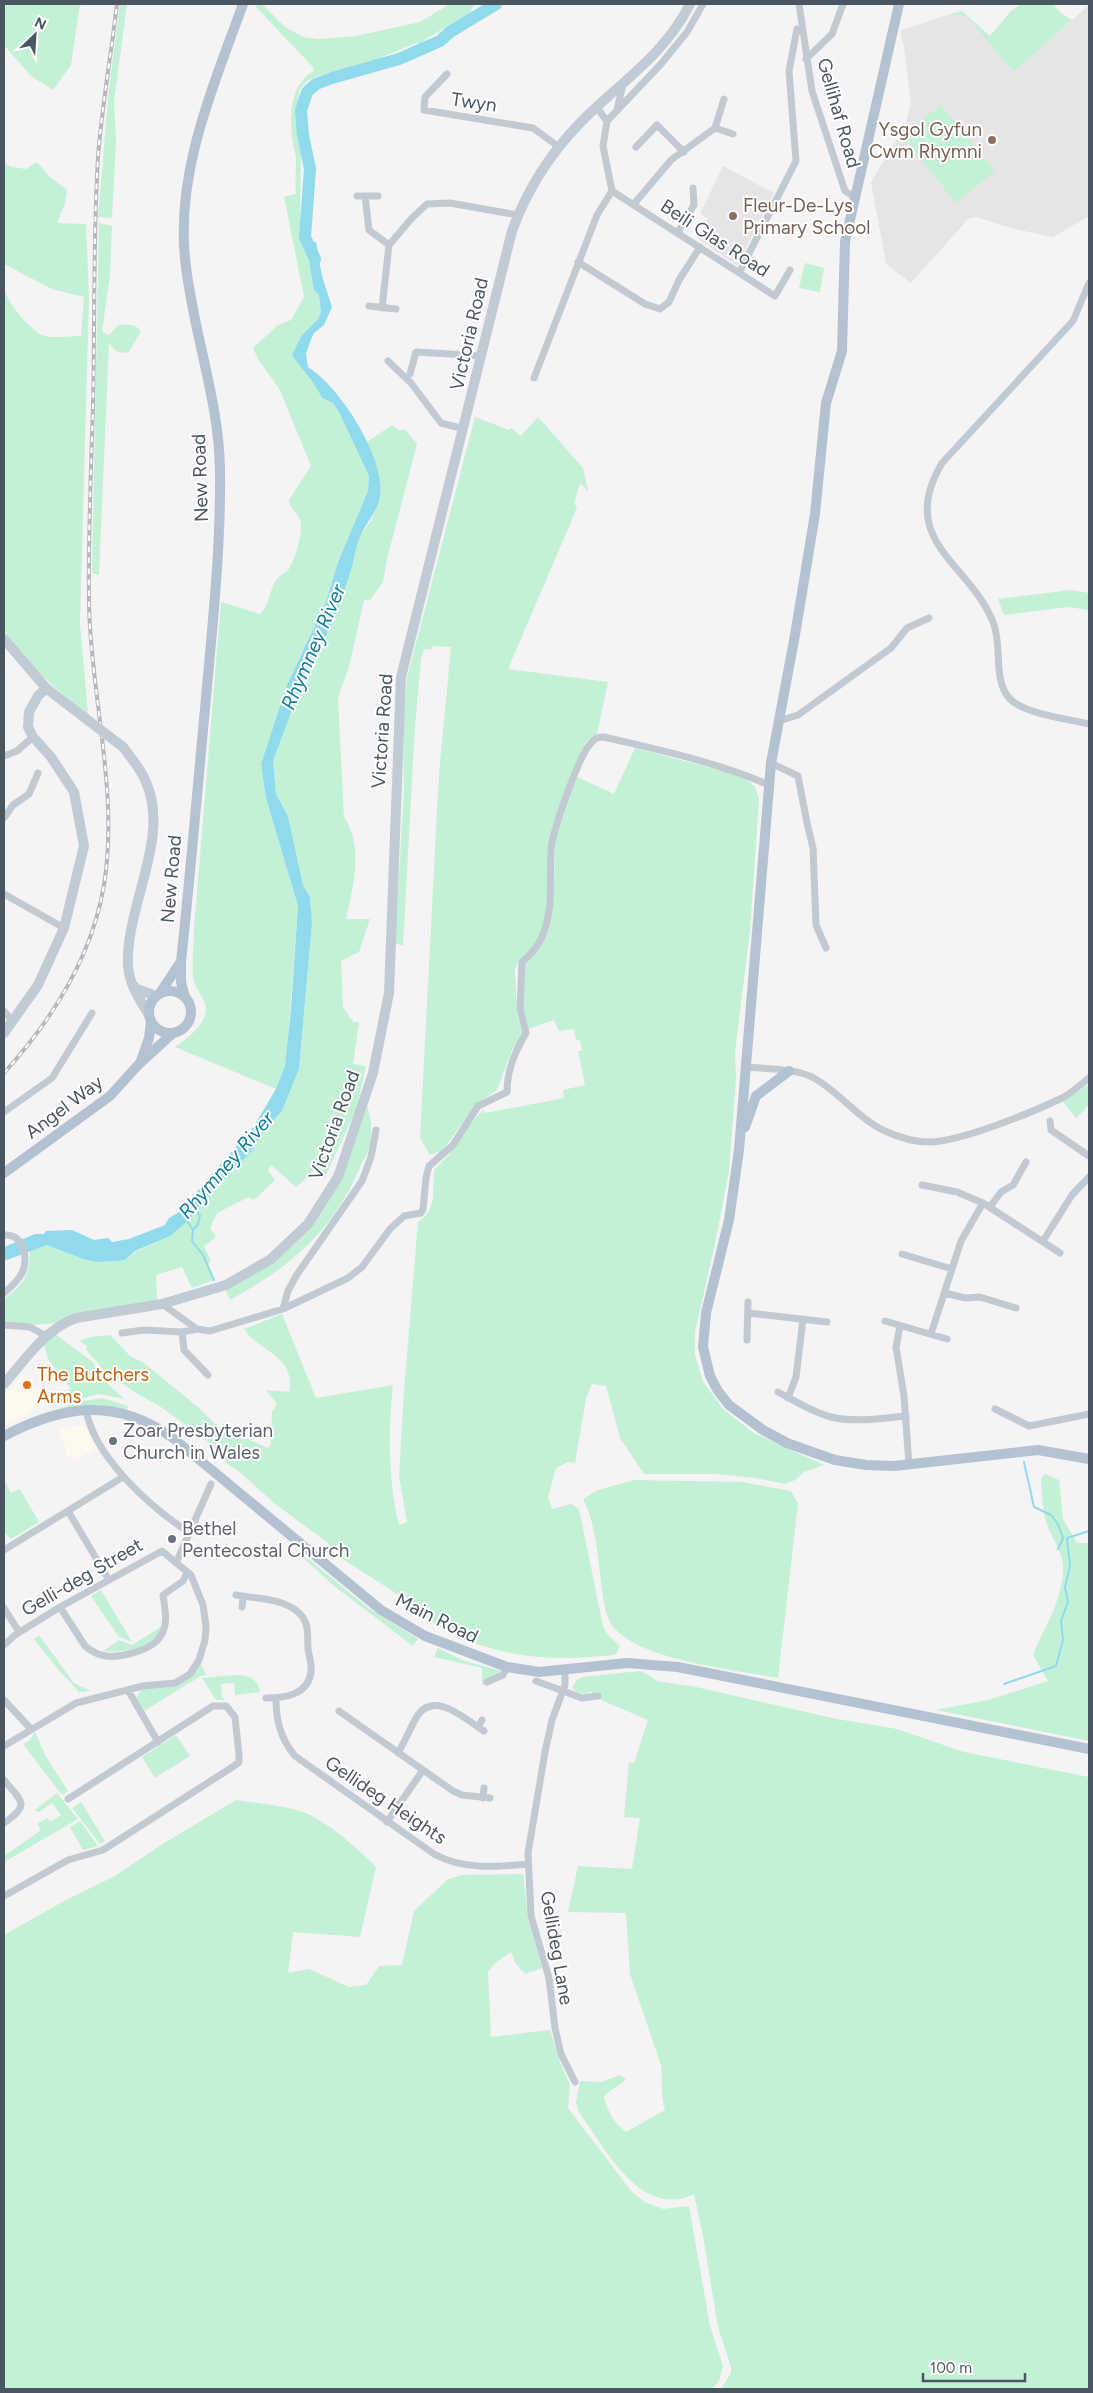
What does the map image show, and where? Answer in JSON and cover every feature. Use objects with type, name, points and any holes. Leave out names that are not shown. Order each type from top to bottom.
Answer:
[{"type":"main road","name":"New Road","points":[[185,997],[181,982],[181,962],[220,527],[220,477],[211,386],[195,318],[185,258],[185,192],[203,119],[243,4]]},
{"type":"main road","name":"Victoria Road","points":[[46,1336],[64,1322],[76,1318],[162,1304],[226,1285],[271,1259],[308,1224],[338,1177],[373,1073],[389,993],[401,677],[464,430],[505,256],[518,216],[539,172],[579,124],[662,47],[690,4]]},
{"type":"main road","points":[[899,4],[845,242],[842,351],[826,404],[815,514],[771,763],[739,1150],[729,1220],[703,1332],[702,1346],[710,1376],[730,1405],[763,1430],[787,1443],[835,1460],[866,1465],[909,1465],[1038,1450],[1089,1459]]},
{"type":"main road","points":[[4,639],[46,688],[123,747],[146,782],[151,799],[154,825],[131,934],[128,966],[132,983],[150,1018],[160,1031],[173,1033],[180,1031],[189,1022],[191,1008],[185,997],[173,991],[158,994],[137,989],[132,983]]},
{"type":"main road","points":[[4,1032],[38,985],[64,928],[84,846],[74,792],[28,727],[28,712],[38,696],[46,688]]},
{"type":"main road","name":"New Road","points":[[158,994],[181,962]]},
{"type":"main road","points":[[150,1018],[151,1002],[158,994]]},
{"type":"main road","name":"Angel Way","points":[[140,1064],[149,1038],[150,1018]]},
{"type":"main road","name":"Angel Way","points":[[4,1173],[110,1096],[173,1033]]},
{"type":"main road","points":[[739,1150],[756,1096],[789,1071]]},
{"type":"main road","points":[[4,1384],[46,1336]]},
{"type":"main road","name":"Main Road","points":[[4,1436],[55,1414],[86,1409],[125,1414],[162,1430],[381,1610],[425,1636],[507,1666],[539,1672],[628,1663],[678,1666],[1089,1749]]},
{"type":"street","points":[[534,378],[578,262],[598,215],[612,192],[603,146],[607,121],[687,32],[703,4]]},
{"type":"street","name":"Gellihaf Road","points":[[799,4],[806,59],[820,118],[845,191],[855,197]]},
{"type":"street","points":[[806,59],[832,34],[843,4]]},
{"type":"street","points":[[739,273],[796,162],[789,71],[797,28]]},
{"type":"street","name":"Twyn","points":[[447,74],[426,96],[424,110],[533,128],[558,147]]},
{"type":"street","points":[[617,111],[623,85]]},
{"type":"street","points":[[634,204],[671,160],[715,128],[724,99]]},
{"type":"street","points":[[597,108],[607,121]]},
{"type":"street","points":[[636,147],[657,125],[684,152]]},
{"type":"street","points":[[715,128],[733,134]]},
{"type":"street","points":[[678,232],[694,205],[694,188]]},
{"type":"street","name":"Beili Glas Road","points":[[612,192],[634,204],[776,296],[790,270]]},
{"type":"street","points":[[378,196],[361,196],[369,230],[389,245]]},
{"type":"street","points":[[382,308],[389,245],[427,204],[450,203],[518,216]]},
{"type":"street","points":[[578,262],[645,304],[660,309],[669,302],[679,280],[700,247]]},
{"type":"street","points":[[1089,283],[1073,321],[942,463],[932,485],[928,513],[939,549],[986,607],[994,624],[1004,692],[1021,706],[1089,724]]},
{"type":"street","points":[[369,306],[396,309]]},
{"type":"street","points":[[410,374],[416,352],[482,356]]},
{"type":"street","points":[[388,361],[411,383],[441,423],[464,430]]},
{"type":"street","points":[[779,721],[798,715],[891,648],[907,628],[929,618]]},
{"type":"street","points":[[4,756],[17,751],[33,736]]},
{"type":"street","points":[[122,1333],[144,1330],[182,1332],[197,1329],[210,1331],[283,1309],[348,1278],[362,1267],[390,1229],[404,1216],[420,1213],[424,1209],[426,1178],[429,1166],[452,1146],[478,1106],[507,1092],[507,1079],[515,1050],[526,1033],[520,1009],[522,962],[535,951],[546,926],[550,903],[551,858],[556,829],[580,763],[590,744],[597,737],[604,737],[732,770],[769,785]]},
{"type":"street","points":[[771,763],[798,776],[806,823],[814,848],[816,926],[826,948]]},
{"type":"street","points":[[5,822],[13,805],[29,794],[38,773]]},
{"type":"street","points":[[4,894],[64,928]]},
{"type":"street","points":[[4,1011],[12,1021]]},
{"type":"street","points":[[4,1112],[52,1078],[92,1013]]},
{"type":"street","points":[[745,1067],[804,1074],[822,1083],[852,1109],[884,1130],[911,1140],[928,1142],[949,1140],[1046,1105],[1063,1097],[1089,1078]]},
{"type":"street","points":[[1050,1121],[1051,1130],[1089,1156]]},
{"type":"street","points":[[283,1309],[288,1291],[296,1276],[362,1182],[371,1157],[376,1130]]},
{"type":"street","points":[[931,1334],[961,1241],[987,1205],[1001,1192],[1013,1185],[1026,1162]]},
{"type":"street","points":[[1043,1241],[1072,1195],[1089,1177]]},
{"type":"street","points":[[922,1185],[958,1192],[987,1205],[1060,1253]]},
{"type":"street","points":[[4,1235],[10,1234],[20,1240],[25,1255],[23,1271],[17,1281],[4,1293]]},
{"type":"street","points":[[902,1254],[952,1269]]},
{"type":"street","points":[[945,1293],[965,1298],[980,1297],[1016,1308]]},
{"type":"street","points":[[747,1340],[748,1302]]},
{"type":"street","points":[[162,1304],[197,1329]]},
{"type":"street","points":[[748,1313],[827,1322]]},
{"type":"street","points":[[788,1398],[796,1377],[803,1319]]},
{"type":"street","points":[[886,1321],[947,1339]]},
{"type":"street","points":[[4,1325],[30,1327],[46,1336]]},
{"type":"street","points":[[900,1326],[896,1347],[906,1416],[909,1465]]},
{"type":"street","points":[[182,1332],[184,1350],[208,1375]]},
{"type":"street","points":[[778,1392],[834,1418],[864,1419],[906,1416]]},
{"type":"street","points":[[86,1409],[90,1428],[123,1478],[132,1488],[190,1533]]},
{"type":"street","points":[[995,1409],[1029,1426],[1089,1414]]},
{"type":"street","points":[[4,1550],[123,1478]]},
{"type":"street","points":[[4,1746],[76,1702],[128,1690],[175,1683],[190,1674],[198,1660],[205,1640],[206,1626],[203,1605],[192,1577],[176,1563],[211,1484]]},
{"type":"street","points":[[68,1511],[109,1580]]},
{"type":"street","name":"Gelli-deg Street","points":[[4,1645],[19,1632],[159,1552],[164,1552],[176,1563]]},
{"type":"street","points":[[60,1608],[81,1640],[91,1650],[106,1656],[144,1648],[159,1639],[166,1622],[163,1595],[184,1581],[187,1573]]},
{"type":"street","points":[[242,1607],[240,1596],[271,1600],[290,1607],[303,1618],[307,1625],[311,1666],[309,1678],[304,1687],[294,1695],[266,1698]]},
{"type":"street","points":[[4,1608],[19,1632]]},
{"type":"street","points":[[487,1682],[503,1676],[507,1666]]},
{"type":"street","name":"Gellideg Lane","points":[[565,1670],[563,1692],[552,1720],[545,1752],[530,1838],[528,1864],[531,1916],[549,1978],[555,2028],[561,2054],[575,2082]]},
{"type":"street","points":[[536,1681],[549,1683],[563,1692],[582,1698],[593,1695]]},
{"type":"street","points":[[128,1690],[158,1742]]},
{"type":"street","name":"Gellideg Heights","points":[[276,1698],[279,1728],[290,1750],[310,1768],[434,1854],[452,1862],[478,1866],[528,1864]]},
{"type":"street","points":[[4,1700],[31,1729]]},
{"type":"street","points":[[4,1896],[68,1860],[103,1850],[239,1762],[235,1717],[230,1709],[222,1704],[213,1706],[68,1798]]},
{"type":"street","points":[[398,1753],[417,1716],[430,1706],[445,1706],[481,1729],[482,1720]]},
{"type":"street","points":[[342,1716],[453,1791],[462,1795],[486,1798],[484,1788]]},
{"type":"street","points":[[387,1822],[422,1770]]},
{"type":"street","points":[[4,1780],[22,1801],[23,1806],[19,1813],[4,1823]]},
{"type":"shaded area","name":"Ysgol Gyfun Cwm Rhymni","points":[[1089,5],[1089,216],[1053,237],[1015,229],[976,217],[969,218],[911,283],[886,264],[871,182],[906,123],[911,103],[904,47],[900,31],[947,15],[966,16],[1014,72]]},
{"type":"shaded area","name":"Fleur-De-Lys Primary School","points":[[723,166],[774,193],[737,266],[697,238],[708,219],[700,214]]},
{"type":"shaded area","points":[[25,1374],[48,1404],[31,1410],[32,1413],[4,1426],[4,1394]]},
{"type":"shaded area","points":[[84,1425],[99,1447],[73,1461],[67,1454],[58,1430]]},
{"type":"green space","points":[[5,4],[80,4],[71,65],[53,90],[31,76],[4,45]]},
{"type":"green space","points":[[120,4],[127,4],[114,102],[116,141],[112,218],[98,217],[109,88]]},
{"type":"green space","points":[[257,4],[262,4],[285,27],[303,37],[319,39],[356,36],[420,22],[450,4],[478,4],[473,6],[470,13],[426,39],[420,45],[416,43],[373,61],[318,76],[307,81],[299,90],[297,139],[301,152],[300,223],[312,276],[319,295],[321,312],[318,319],[302,335],[309,378],[316,385],[322,398],[333,403],[339,412],[369,476],[368,491],[338,562],[326,602],[287,685],[261,764],[266,798],[298,906],[287,1051],[285,1066],[276,1089],[175,1047],[198,1028],[205,1015],[206,1008],[194,980],[194,928],[221,602],[260,614],[263,610],[275,582],[289,569],[296,552],[301,525],[299,517],[289,500],[311,466],[280,390],[258,359],[253,348],[278,325],[291,320],[304,297],[284,197],[296,194],[296,157],[291,124],[295,93],[306,77],[314,71],[313,67],[256,7]]},
{"type":"green space","points":[[1022,4],[1053,4],[1062,14],[1072,20],[1014,72],[966,16],[947,15],[962,11],[990,36],[1011,11]]},
{"type":"green space","points":[[941,105],[995,171],[956,203],[902,136]]},
{"type":"green space","points":[[4,162],[11,167],[26,169],[37,162],[50,177],[67,190],[65,203],[57,223],[86,224],[89,297],[80,624],[88,714],[53,686],[32,665],[4,630],[4,288],[13,307],[25,321],[37,332],[51,337],[81,336],[84,297],[52,289],[4,264]]},
{"type":"green space","points":[[99,223],[112,226],[110,274],[102,332],[109,335],[118,325],[133,326],[141,331],[129,352],[121,353],[109,343],[99,575],[92,573]]},
{"type":"green space","points":[[805,263],[824,268],[820,292],[799,288]]},
{"type":"green space","points":[[475,417],[509,430],[511,428],[521,436],[538,417],[583,468],[588,491],[580,483],[574,503],[577,508],[508,669],[608,682],[597,734],[586,742],[578,758],[552,828],[545,920],[538,941],[532,950],[520,959],[515,969],[517,1014],[522,1032],[521,1037],[512,1050],[497,1090],[475,1105],[443,1150],[430,1155],[420,1138],[439,773],[451,647],[433,646],[431,650],[424,649],[421,659],[415,726],[403,946],[395,943],[404,788],[403,723],[407,678]]},
{"type":"green space","points":[[392,425],[398,430],[406,430],[417,444],[387,559],[383,582],[370,600],[364,600],[349,667],[338,697],[344,817],[354,841],[355,854],[354,880],[346,919],[370,919],[359,952],[341,961],[343,1007],[353,1022],[359,1022],[353,1064],[366,1066],[356,1110],[324,1179],[315,1170],[296,1187],[271,1165],[268,1170],[275,1180],[254,1200],[249,1197],[217,1213],[210,1228],[216,1237],[204,1246],[211,1262],[206,1265],[214,1280],[192,1288],[182,1267],[156,1275],[157,1301],[57,1323],[35,1325],[4,1322],[4,1299],[21,1284],[27,1274],[30,1251],[47,1245],[83,1259],[124,1260],[135,1252],[170,1236],[188,1221],[213,1190],[252,1151],[267,1127],[282,1111],[299,1069],[312,923],[310,897],[303,885],[288,816],[276,794],[273,761],[312,656],[319,650],[339,604],[360,536],[372,519],[380,496],[377,467],[367,442]]},
{"type":"green space","points":[[1071,590],[1089,593],[1089,610],[1068,607],[1004,615],[998,599]]},
{"type":"green space","points":[[635,748],[744,777],[755,787],[759,799],[750,931],[735,1052],[736,1079],[729,1171],[695,1332],[695,1355],[703,1382],[724,1410],[754,1433],[824,1465],[804,1472],[795,1480],[785,1484],[756,1478],[716,1474],[644,1474],[620,1438],[606,1386],[592,1384],[586,1399],[575,1463],[568,1462],[556,1468],[548,1497],[552,1509],[571,1504],[579,1509],[603,1626],[607,1634],[620,1646],[616,1654],[587,1657],[562,1658],[513,1654],[467,1640],[444,1629],[423,1616],[424,1611],[341,1558],[327,1542],[275,1504],[240,1472],[226,1463],[209,1442],[161,1407],[105,1372],[86,1349],[87,1346],[79,1341],[91,1337],[110,1335],[130,1356],[144,1363],[199,1408],[217,1426],[268,1448],[271,1444],[272,1412],[277,1404],[266,1390],[289,1392],[290,1380],[282,1362],[244,1329],[282,1314],[316,1398],[393,1385],[390,1420],[391,1473],[399,1525],[407,1522],[399,1476],[418,1222],[429,1211],[433,1199],[434,1170],[448,1156],[466,1129],[483,1110],[485,1113],[564,1098],[563,1090],[585,1085],[578,1051],[582,1051],[580,1040],[576,1040],[574,1029],[559,1031],[554,1020],[525,1030],[522,1011],[525,963],[537,952],[545,938],[550,922],[553,905],[557,829],[577,777],[614,794]]},
{"type":"green space","points":[[1089,1084],[1089,1105],[1076,1118],[1063,1102]]},
{"type":"green space","points":[[367,1106],[371,1130],[367,1154],[337,1210],[323,1228],[290,1260],[272,1275],[230,1300],[225,1289],[286,1251],[316,1221],[342,1174]]},
{"type":"green space","points":[[55,1334],[93,1362],[104,1380],[124,1399],[99,1394],[56,1405],[56,1395],[71,1389],[48,1359],[44,1345]]},
{"type":"green space","points":[[103,1398],[128,1406],[127,1410],[92,1405],[69,1407],[49,1412],[83,1401]]},
{"type":"green space","points":[[1045,1474],[1059,1480],[1063,1519],[1077,1543],[1089,1543],[1089,1741],[936,1710],[988,1700],[1048,1681],[1033,1655],[1056,1605],[1062,1583],[1063,1565],[1044,1513],[1041,1479]]},
{"type":"green space","points":[[4,1480],[11,1493],[20,1489],[39,1522],[11,1539],[4,1532]]},
{"type":"green space","points":[[634,1480],[742,1482],[791,1491],[798,1503],[778,1678],[716,1668],[670,1657],[631,1641],[612,1626],[605,1608],[592,1524],[583,1499],[598,1490]]},
{"type":"green space","points":[[299,1554],[311,1561],[368,1608],[418,1639],[413,1646],[334,1586]]},
{"type":"green space","points":[[101,1590],[132,1642],[119,1637],[91,1596]]},
{"type":"green space","points":[[161,1627],[158,1634],[145,1645],[128,1650],[103,1651],[119,1640],[132,1645]]},
{"type":"green space","points":[[39,1635],[74,1683],[91,1691],[79,1692],[34,1639]]},
{"type":"green space","points":[[438,1648],[462,1660],[501,1671],[499,1675],[488,1678],[482,1686],[482,1668],[434,1657]]},
{"type":"green space","points":[[200,1662],[206,1675],[201,1676],[144,1711],[137,1698],[144,1688],[176,1684]]},
{"type":"green space","points":[[640,1671],[656,1681],[696,1687],[837,1719],[897,1729],[964,1752],[1089,1777],[1089,2389],[721,2389],[731,2373],[731,2367],[718,2327],[694,2194],[675,2199],[657,2197],[641,2189],[626,2176],[600,2144],[579,2112],[576,2103],[580,2081],[602,2082],[620,2075],[626,2079],[604,2097],[612,2116],[626,2132],[665,2110],[661,2065],[630,1974],[626,1913],[568,1912],[578,1866],[632,1869],[640,1818],[624,1817],[629,1763],[634,1763],[648,1720],[601,1700],[599,1693],[593,1694],[591,1691],[586,1694],[576,1692],[572,1687],[577,1680],[583,1677]]},
{"type":"green space","points":[[245,1676],[255,1681],[260,1692],[235,1695],[234,1683],[221,1684],[222,1698],[224,1700],[216,1700],[202,1678]]},
{"type":"green space","points":[[35,1732],[45,1755],[68,1791],[62,1795],[23,1744],[30,1740]]},
{"type":"green space","points":[[176,1735],[190,1756],[155,1778],[142,1757]]},
{"type":"green space","points":[[57,1793],[78,1819],[4,1862],[4,1856],[41,1830],[37,1824],[47,1818],[50,1822],[61,1815],[52,1803],[39,1812],[35,1810]]},
{"type":"green space","points":[[236,1800],[285,1807],[312,1816],[346,1839],[376,1867],[360,1937],[293,1932],[288,1973],[309,1969],[349,1987],[366,1985],[379,1966],[402,1965],[414,1911],[447,1880],[461,1875],[523,1874],[528,1919],[542,1968],[525,1974],[516,1964],[511,1952],[495,1963],[488,1972],[491,2037],[550,2030],[560,2062],[570,2085],[568,2108],[632,2192],[645,2202],[663,2209],[689,2206],[710,2326],[723,2366],[719,2381],[712,2389],[4,2389],[4,1935],[64,1901],[115,1876],[161,1845]]},
{"type":"green space","points":[[81,1802],[105,1841],[100,1844],[72,1808]]},
{"type":"green space","points":[[80,1821],[98,1846],[83,1850],[70,1827]]},
{"type":"water","points":[[316,242],[322,276],[332,307],[324,325],[314,333],[310,342],[306,354],[308,367],[320,376],[333,390],[358,424],[376,462],[380,480],[380,496],[362,532],[339,605],[324,640],[312,656],[273,761],[276,794],[288,816],[303,885],[310,897],[312,923],[299,1069],[282,1111],[267,1127],[252,1151],[213,1190],[188,1221],[170,1236],[135,1251],[125,1260],[97,1262],[83,1259],[47,1245],[4,1261],[4,1247],[35,1234],[44,1234],[46,1231],[72,1230],[94,1240],[108,1238],[112,1242],[129,1239],[165,1225],[169,1218],[179,1212],[254,1126],[276,1089],[285,1066],[298,906],[266,798],[261,764],[287,685],[326,602],[338,562],[368,491],[369,476],[339,412],[333,403],[322,398],[312,381],[292,355],[302,335],[318,319],[321,312],[319,295],[314,290],[308,255],[303,244]]},
{"type":"waterway","name":"Rhymney River","points":[[315,259],[305,237],[310,169],[303,135],[301,111],[307,92],[316,84],[399,59],[440,41],[450,32],[496,4]]},
{"type":"waterway","points":[[193,1230],[198,1224],[200,1215],[195,1209]]},
{"type":"waterway","points":[[187,1221],[193,1230],[192,1241],[203,1255],[214,1280]]},
{"type":"waterway","points":[[1024,1462],[1034,1507],[1051,1515],[1058,1524],[1063,1538],[1058,1549]]},
{"type":"waterway","points":[[1004,1684],[1056,1666],[1063,1640],[1061,1621],[1068,1602],[1065,1587],[1070,1566],[1067,1538],[1089,1531]]},
{"type":"railway","points":[[4,1073],[22,1053],[54,1009],[80,962],[98,912],[104,885],[108,850],[106,780],[91,640],[89,555],[95,219],[98,157],[117,4]]},
{"type":"place","name":"Ysgol Gyfun Cwm Rhymni","points":[[992,140]]},
{"type":"place","name":"Fleur-De-Lys Primary School","points":[[733,216]]},
{"type":"place","name":"The Butchers Arms","points":[[27,1385]]},
{"type":"place","name":"Zoar Presbyterian Church in Wales","points":[[113,1441]]},
{"type":"place","name":"Bethel Pentecostal Church","points":[[172,1539]]}]
